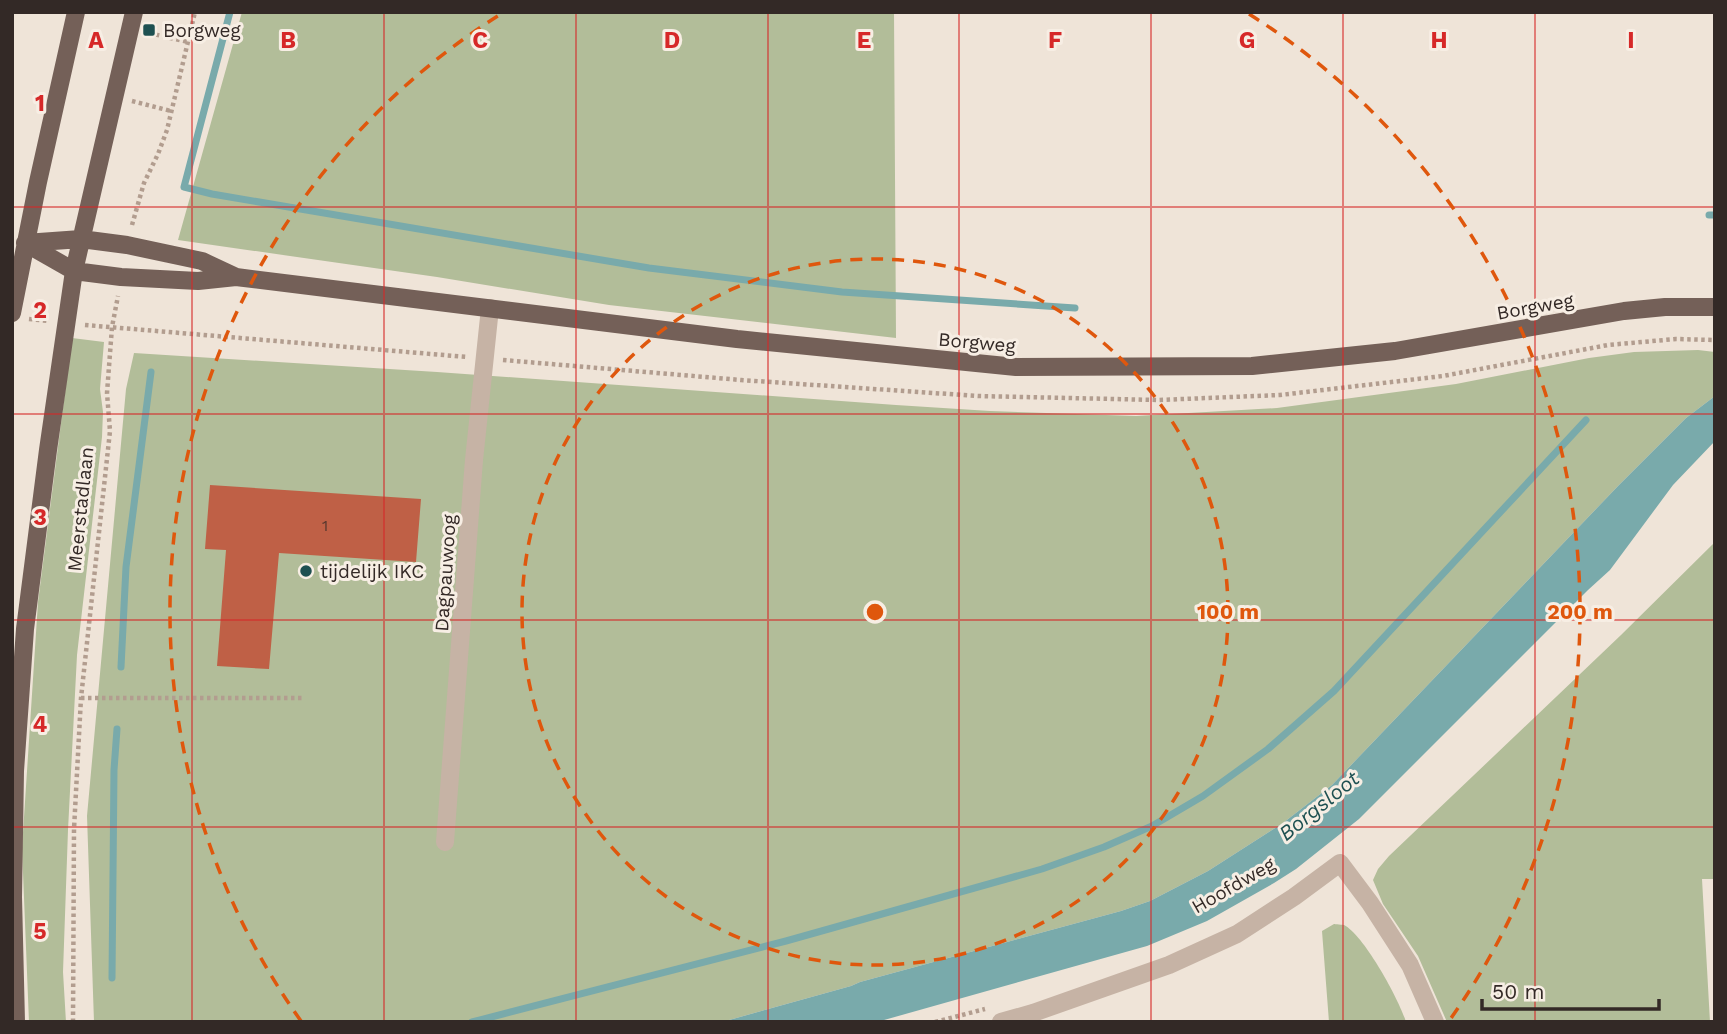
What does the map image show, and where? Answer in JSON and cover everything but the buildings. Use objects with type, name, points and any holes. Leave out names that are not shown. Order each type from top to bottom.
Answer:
[{"type":"main road","points":[[12,313],[19,241],[76,12]]},
{"type":"main road","name":"Meerstadlaan","points":[[16,1022],[13,897],[15,771],[24,629],[74,271],[134,12]]},
{"type":"main road","name":"Borgweg","points":[[19,241],[82,239],[127,245],[202,261],[236,277]]},
{"type":"main road","name":"Borgweg","points":[[19,241],[74,271],[121,277],[198,281],[236,277],[737,339],[1016,368],[1252,366],[1395,351],[1624,311],[1665,307],[1715,307]]},
{"type":"street","name":"Dagpauwoog","points":[[445,842],[474,460],[490,308]]},
{"type":"street","points":[[997,1014],[1034,1013],[1169,965],[1237,934],[1340,863],[1370,903],[1410,965],[1436,1022]]},
{"type":"path","points":[[127,245],[144,183],[158,154],[172,111],[195,12]]},
{"type":"path","points":[[149,33],[188,42]]},
{"type":"path","points":[[132,101],[172,111]]},
{"type":"path","name":"Meerstadlaan","points":[[73,1022],[74,829],[81,698],[110,431],[107,393],[112,327],[121,277]]},
{"type":"path","points":[[81,698],[302,698]]},
{"type":"path","points":[[935,1022],[997,1014]]},
{"type":"green space","points":[[242,12],[894,12],[896,338],[609,305],[178,240]]},
{"type":"green space","points":[[72,338],[104,342],[100,389],[102,437],[77,655],[63,972],[66,1022],[29,1022],[22,848],[38,602]]},
{"type":"green space","points":[[1634,352],[1715,352],[1715,396],[1686,418],[1618,486],[1332,785],[1283,823],[1208,871],[1150,901],[722,1022],[94,1022],[87,816],[126,389],[134,353],[990,411],[1136,416],[1277,408],[1456,384],[1589,358]]},
{"type":"green space","points":[[1715,542],[1715,879],[1702,879],[1710,1022],[1447,1022],[1418,956],[1383,904],[1373,880],[1378,869]]},
{"type":"green space","points":[[1334,924],[1344,925],[1361,941],[1397,999],[1406,1022],[1329,1022],[1322,931]]},
{"type":"water","name":"Borgsloot","points":[[1715,396],[1715,441],[1673,485],[1610,570],[1359,819],[1274,883],[1207,921],[1147,946],[877,1022],[722,1022],[1121,911],[1150,901],[1208,871],[1283,823],[1332,785],[1618,486],[1686,418]]},
{"type":"waterway","points":[[230,12],[184,187],[649,268],[842,292],[1075,308]]},
{"type":"waterway","points":[[1709,215],[1715,215]]},
{"type":"waterway","points":[[121,667],[126,567],[151,372]]},
{"type":"waterway","points":[[472,1022],[786,941],[1042,869],[1152,826],[1203,796],[1268,749],[1334,691],[1586,420]]},
{"type":"waterway","points":[[112,978],[114,770],[117,729]]},
{"type":"place","name":"Borgweg","points":[[149,30]]},
{"type":"place","name":"tijdelijk IKC","points":[[306,571]]}]
